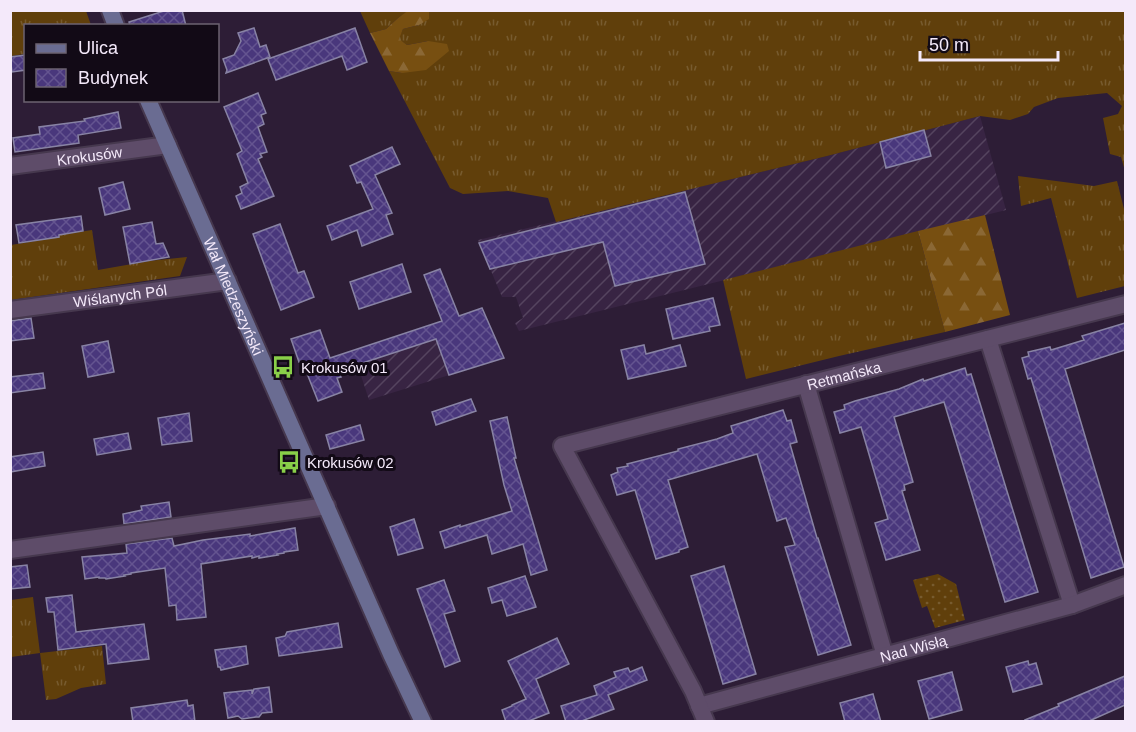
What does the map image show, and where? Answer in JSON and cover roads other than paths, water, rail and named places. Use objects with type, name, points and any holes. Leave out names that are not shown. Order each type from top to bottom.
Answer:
[{"type":"main road","name":"Wał Miedzeszyński","points":[[149,102],[423,722]]},
{"type":"street","name":"Krokusów","points":[[10,166],[168,145]]},
{"type":"street","name":"Wiślanych Pól","points":[[10,310],[228,281]]},
{"type":"street","name":"Retmańska","points":[[702,714],[693,692],[562,446],[1125,304]]},
{"type":"street","points":[[988,339],[1072,605]]},
{"type":"street","points":[[806,384],[885,656]]},
{"type":"street","points":[[10,550],[327,506]]},
{"type":"street","name":"Nad Wisłą","points":[[702,714],[885,656],[1072,605],[1125,585]]},
{"type":"place","name":"Krokusów 01","points":[[283,367]]},
{"type":"place","name":"Krokusów 02","points":[[289,462]]}]
